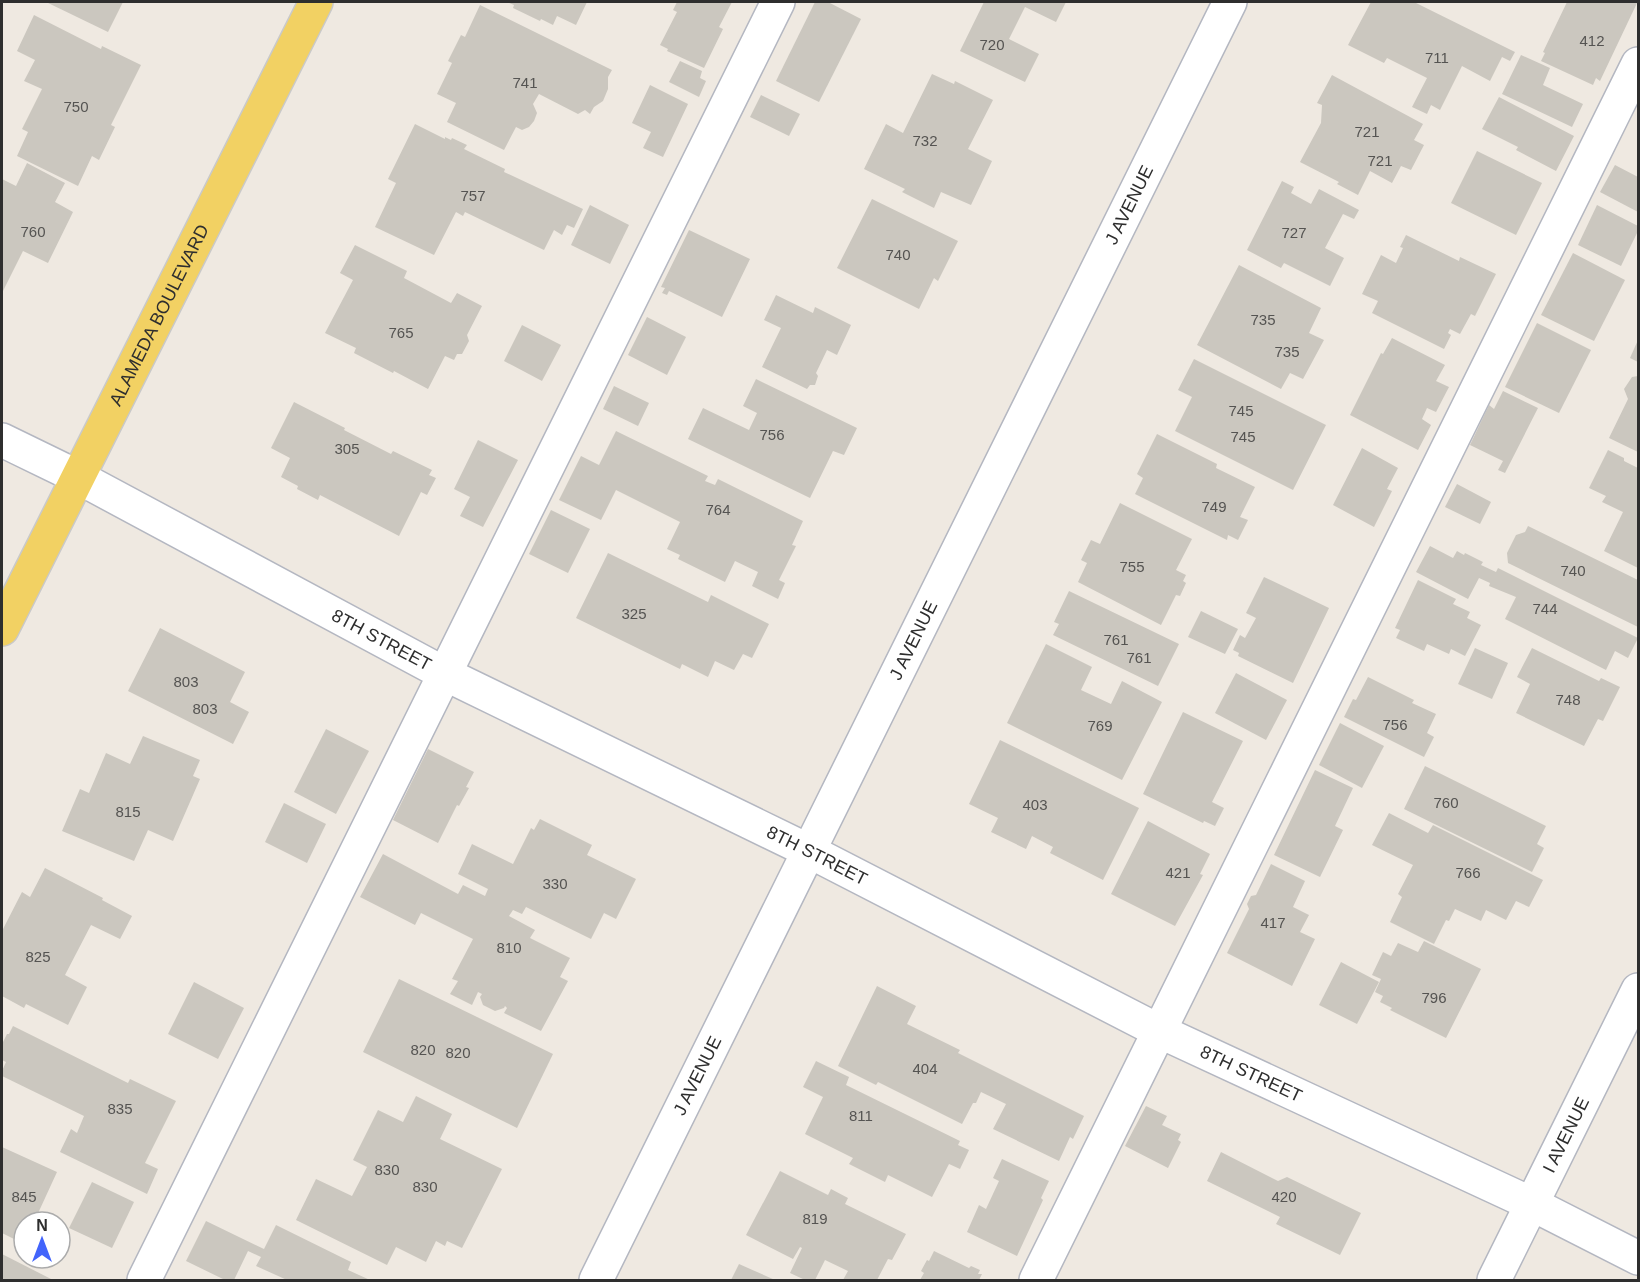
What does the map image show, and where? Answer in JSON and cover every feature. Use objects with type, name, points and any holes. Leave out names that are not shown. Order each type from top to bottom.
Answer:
[{"type":"main road","name":"ALAMEDA BOULEVARD","points":[[2,629],[316,2]]},
{"type":"street","points":[[144,1281],[778,2]]},
{"type":"street","name":"J AVENUE","points":[[596,1281],[1230,2]]},
{"type":"street","points":[[1035,1281],[1638,64]]},
{"type":"street","name":"8TH STREET","points":[[2,440],[78,477],[445,674],[809,851],[1159,1031],[1532,1204],[1638,1258]]},
{"type":"street","name":"I AVENUE","points":[[1494,1281],[1638,990]]},
{"type":"building","points":[[46,2],[123,2],[108,32]]},
{"type":"building","points":[[507,2],[587,2],[576,25],[557,16],[553,25],[513,8],[514,5]]},
{"type":"building","points":[[677,2],[732,2],[719,27],[723,29],[704,68],[667,51],[668,49],[660,45],[677,12],[673,10]]},
{"type":"building","points":[[815,2],[828,2],[861,19],[819,102],[776,81]]},
{"type":"building","points":[[984,2],[1066,2],[1056,22],[1025,7],[1009,39],[1039,54],[1025,82],[960,51]]},
{"type":"building","points":[[1371,2],[1414,2],[1515,52],[1510,61],[1502,57],[1490,81],[1462,66],[1440,110],[1431,105],[1427,114],[1412,107],[1427,78],[1387,58],[1384,63],[1348,45]]},
{"type":"building","points":[[1567,2],[1637,3],[1600,81],[1596,78],[1593,85],[1541,61]]},
{"type":"building","points":[[480,5],[612,70],[608,77],[608,89],[603,101],[594,107],[590,114],[585,110],[578,114],[539,94],[533,104],[537,113],[534,121],[522,130],[516,127],[504,150],[447,122],[456,103],[437,94],[452,63],[448,61],[461,35],[465,37]]},
{"type":"building","points":[[34,15],[101,49],[102,46],[141,65],[111,125],[115,127],[99,160],[92,156],[78,186],[17,156],[28,132],[22,129],[42,89],[24,81],[35,60],[17,51]]},
{"type":"building","points":[[1521,55],[1550,68],[1543,85],[1583,104],[1572,127],[1502,94]]},
{"type":"building","points":[[680,61],[702,71],[700,78],[706,81],[699,97],[669,82]]},
{"type":"building","points":[[932,74],[954,84],[955,81],[993,100],[968,149],[992,161],[971,205],[941,192],[934,208],[902,192],[905,189],[864,169],[886,124],[903,133]]},
{"type":"building","points":[[1332,75],[1423,124],[1414,140],[1424,145],[1411,170],[1401,166],[1392,183],[1370,171],[1358,195],[1337,184],[1339,182],[1300,162],[1321,123],[1322,105],[1317,103]]},
{"type":"building","points":[[650,85],[688,104],[663,157],[643,148],[651,132],[632,123]]},
{"type":"building","points":[[761,95],[800,114],[789,136],[750,117]]},
{"type":"building","points":[[1499,97],[1574,136],[1556,171],[1516,150],[1518,147],[1482,129]]},
{"type":"building","points":[[415,124],[445,139],[445,137],[451,140],[452,138],[467,145],[464,149],[505,169],[504,172],[583,209],[574,228],[567,225],[562,235],[554,230],[544,250],[465,212],[463,216],[456,212],[434,255],[375,227],[396,183],[388,179]]},
{"type":"building","points":[[1477,151],[1542,183],[1516,235],[1451,203]]},
{"type":"building","points":[[27,163],[65,183],[55,202],[73,212],[48,263],[23,251],[2,293],[2,179],[16,186]]},
{"type":"building","points":[[1615,165],[1638,177],[1638,212],[1600,192]]},
{"type":"building","points":[[1282,181],[1294,187],[1291,193],[1311,204],[1319,189],[1359,210],[1354,219],[1343,214],[1325,248],[1344,258],[1330,286],[1284,263],[1281,268],[1247,250]]},
{"type":"building","points":[[872,199],[958,241],[938,281],[934,278],[919,309],[837,268]]},
{"type":"building","points":[[590,205],[629,225],[610,264],[571,245]]},
{"type":"building","points":[[1597,205],[1638,226],[1638,231],[1621,266],[1578,245]]},
{"type":"building","points":[[689,230],[750,259],[722,317],[669,291],[667,295],[662,293],[665,288],[661,287]]},
{"type":"building","points":[[1406,235],[1459,261],[1460,257],[1496,274],[1475,316],[1471,314],[1460,334],[1450,329],[1448,333],[1451,335],[1444,349],[1372,313],[1378,301],[1362,294],[1381,255],[1396,263]]},
{"type":"building","points":[[355,245],[407,271],[404,278],[451,303],[457,293],[482,306],[467,335],[469,341],[462,354],[457,354],[454,360],[445,356],[428,389],[354,353],[356,348],[325,333],[353,280],[340,273]]},
{"type":"building","points":[[1573,253],[1625,280],[1594,341],[1541,315]]},
{"type":"building","points":[[1239,265],[1321,308],[1309,333],[1324,340],[1303,379],[1290,373],[1281,389],[1197,345]]},
{"type":"building","points":[[776,295],[813,313],[815,307],[851,325],[837,355],[827,350],[816,373],[818,376],[815,385],[810,385],[807,389],[762,367],[781,328],[764,320]]},
{"type":"building","points":[[647,317],[686,337],[667,375],[628,355]]},
{"type":"building","points":[[1537,323],[1591,350],[1559,413],[1505,387]]},
{"type":"building","points":[[522,325],[561,345],[542,381],[504,361]]},
{"type":"building","points":[[1392,338],[1445,365],[1436,381],[1449,387],[1436,412],[1427,408],[1422,419],[1431,425],[1418,450],[1350,415],[1381,353],[1383,354]]},
{"type":"building","points":[[1638,340],[1638,362],[1630,358]]},
{"type":"building","points":[[1194,359],[1326,425],[1293,490],[1175,431],[1192,397],[1178,390]]},
{"type":"building","points":[[1638,376],[1638,452],[1609,438],[1628,399],[1624,389],[1632,377]]},
{"type":"building","points":[[756,379],[857,428],[844,455],[833,451],[810,498],[688,439],[703,408],[749,430],[757,413],[743,406]]},
{"type":"building","points":[[614,386],[649,403],[638,426],[603,409]]},
{"type":"building","points":[[1503,391],[1538,408],[1505,473],[1498,470],[1503,461],[1470,445],[1489,405],[1494,409]]},
{"type":"building","points":[[294,402],[391,454],[393,451],[432,470],[429,475],[436,478],[427,495],[421,492],[399,536],[320,495],[318,500],[281,477],[290,458],[271,448]]},
{"type":"building","points":[[616,431],[708,476],[705,481],[715,485],[718,479],[803,521],[792,545],[796,546],[779,580],[785,583],[778,599],[752,586],[758,572],[735,561],[725,582],[678,559],[680,555],[667,549],[680,522],[616,490],[601,520],[559,500],[581,456],[599,465]]},
{"type":"building","points":[[1157,434],[1217,464],[1216,468],[1255,487],[1240,517],[1248,520],[1238,540],[1228,535],[1227,540],[1135,494],[1143,478],[1137,474]]},
{"type":"building","points":[[478,440],[518,460],[483,527],[460,516],[470,497],[454,489]]},
{"type":"building","points":[[1362,448],[1398,468],[1387,489],[1392,491],[1374,527],[1333,505]]},
{"type":"building","points":[[1608,450],[1638,468],[1638,568],[1604,551],[1623,512],[1602,502],[1606,496],[1589,488]]},
{"type":"building","points":[[1457,484],[1491,502],[1480,524],[1445,507]]},
{"type":"building","points":[[1120,503],[1192,539],[1176,570],[1186,575],[1183,581],[1186,583],[1180,596],[1176,595],[1161,625],[1078,582],[1087,563],[1081,560],[1091,540],[1100,544]]},
{"type":"building","points":[[551,510],[590,529],[568,573],[529,554]]},
{"type":"building","points":[[1528,526],[1638,580],[1638,627],[1508,563],[1507,553],[1516,535],[1525,532]]},
{"type":"building","points":[[1430,546],[1453,558],[1457,551],[1464,555],[1465,553],[1483,562],[1481,565],[1496,572],[1498,568],[1638,638],[1628,658],[1615,651],[1606,670],[1505,619],[1516,597],[1489,586],[1490,583],[1479,578],[1468,599],[1416,572]]},
{"type":"building","points":[[608,553],[708,602],[711,595],[769,624],[752,658],[743,654],[734,670],[715,661],[708,677],[682,664],[680,669],[576,618]]},
{"type":"building","points":[[1264,577],[1329,608],[1293,683],[1238,656],[1239,653],[1233,650],[1240,635],[1245,638],[1256,618],[1246,613]]},
{"type":"building","points":[[1418,580],[1456,599],[1453,604],[1470,612],[1467,618],[1481,625],[1465,656],[1451,649],[1449,654],[1427,644],[1424,651],[1396,638],[1400,630],[1395,628]]},
{"type":"building","points":[[1069,591],[1179,644],[1158,686],[1053,635],[1059,624],[1054,622]]},
{"type":"building","points":[[1201,611],[1238,629],[1225,654],[1188,637]]},
{"type":"building","points":[[160,628],[245,672],[230,702],[249,712],[233,744],[128,691]]},
{"type":"building","points":[[1046,644],[1092,667],[1081,690],[1111,704],[1122,681],[1162,702],[1122,780],[1007,723]]},
{"type":"building","points":[[1475,648],[1508,663],[1492,699],[1458,684]]},
{"type":"building","points":[[1532,648],[1599,681],[1601,678],[1620,687],[1603,721],[1598,719],[1584,746],[1516,713],[1530,684],[1517,677]]},
{"type":"building","points":[[1236,673],[1287,700],[1266,740],[1215,713]]},
{"type":"building","points":[[1368,677],[1414,700],[1412,703],[1436,714],[1427,733],[1434,737],[1424,757],[1344,717]]},
{"type":"building","points":[[1183,712],[1243,741],[1212,802],[1224,808],[1215,826],[1204,821],[1203,823],[1143,794]]},
{"type":"building","points":[[1340,723],[1384,746],[1362,788],[1319,765]]},
{"type":"building","points":[[326,729],[369,751],[336,814],[294,792]]},
{"type":"building","points":[[143,736],[200,760],[193,776],[200,779],[173,841],[148,830],[134,861],[62,831],[80,789],[89,793],[106,753],[130,764]]},
{"type":"building","points":[[1000,740],[1139,808],[1103,880],[1050,853],[1053,847],[1032,836],[1026,849],[991,832],[998,818],[969,804]]},
{"type":"building","points":[[428,749],[474,772],[466,787],[469,788],[459,806],[457,805],[438,843],[393,820]]},
{"type":"building","points":[[1425,766],[1546,826],[1537,844],[1544,848],[1532,872],[1404,809]]},
{"type":"building","points":[[1315,770],[1353,788],[1335,826],[1343,830],[1320,877],[1274,855]]},
{"type":"building","points":[[284,803],[326,824],[307,863],[265,842]]},
{"type":"building","points":[[1389,813],[1428,833],[1433,825],[1543,880],[1529,907],[1516,901],[1506,920],[1486,910],[1481,921],[1455,909],[1449,921],[1446,920],[1434,944],[1390,922],[1402,897],[1398,894],[1413,865],[1372,845]]},
{"type":"building","points":[[540,819],[592,845],[587,855],[636,879],[616,919],[604,913],[591,939],[526,907],[522,914],[513,910],[509,916],[535,930],[530,938],[570,958],[560,977],[568,981],[541,1031],[504,1013],[507,1008],[505,1006],[495,1011],[483,1005],[480,997],[482,994],[478,992],[472,1005],[450,994],[458,981],[452,979],[473,939],[421,913],[415,925],[360,897],[383,854],[458,894],[463,885],[485,896],[488,889],[458,874],[472,844],[513,864],[531,828],[534,830]]},
{"type":"building","points":[[1148,821],[1210,854],[1200,874],[1203,875],[1175,926],[1111,894]]},
{"type":"building","points":[[1271,864],[1305,881],[1293,907],[1309,915],[1300,932],[1315,939],[1292,986],[1227,953],[1249,909],[1247,904],[1251,896],[1256,895]]},
{"type":"building","points":[[45,868],[132,916],[120,939],[91,925],[65,975],[87,987],[68,1025],[26,1004],[24,1008],[2,996],[2,931],[22,892],[30,897]]},
{"type":"building","points":[[1424,941],[1481,969],[1446,1038],[1390,1010],[1392,1008],[1380,1002],[1383,996],[1375,992],[1381,979],[1372,975],[1383,952],[1391,956],[1398,943],[1418,952]]},
{"type":"building","points":[[1341,962],[1379,982],[1357,1024],[1319,1005]]},
{"type":"building","points":[[399,979],[553,1054],[517,1128],[363,1052]]},
{"type":"building","points":[[194,982],[244,1008],[218,1059],[168,1034]]},
{"type":"building","points":[[877,986],[916,1006],[907,1024],[960,1050],[958,1053],[1084,1116],[1073,1139],[1070,1137],[1059,1161],[993,1129],[1006,1104],[981,1092],[962,1124],[878,1082],[876,1085],[838,1066]]},
{"type":"building","points":[[13,1026],[128,1083],[130,1079],[176,1101],[145,1163],[158,1169],[147,1194],[60,1152],[71,1129],[77,1133],[84,1116],[2,1076],[6,1062],[2,1060],[2,1044]]},
{"type":"building","points":[[816,1061],[849,1077],[846,1085],[960,1141],[958,1145],[969,1150],[960,1169],[949,1164],[932,1197],[888,1175],[885,1182],[849,1164],[853,1158],[805,1134],[823,1097],[803,1087]]},
{"type":"building","points":[[416,1096],[452,1114],[440,1139],[502,1169],[462,1248],[447,1241],[445,1246],[436,1241],[426,1262],[396,1247],[387,1265],[296,1220],[316,1179],[352,1196],[367,1167],[353,1160],[378,1110],[403,1122]]},
{"type":"building","points":[[1146,1106],[1167,1116],[1162,1125],[1181,1134],[1178,1140],[1181,1142],[1168,1168],[1125,1146]]},
{"type":"building","points":[[2,1147],[57,1172],[40,1210],[12,1210],[12,1238],[2,1233]]},
{"type":"building","points":[[1221,1152],[1278,1181],[1287,1177],[1361,1213],[1340,1255],[1276,1224],[1280,1217],[1207,1181]]},
{"type":"building","points":[[1002,1159],[1049,1181],[1041,1198],[1043,1200],[1017,1256],[967,1232],[979,1205],[986,1209],[999,1181],[993,1178]]},
{"type":"building","points":[[780,1171],[828,1195],[831,1189],[848,1198],[845,1204],[906,1234],[892,1260],[888,1259],[877,1280],[843,1280],[848,1271],[825,1260],[815,1280],[805,1280],[790,1273],[802,1248],[800,1247],[793,1259],[746,1235]]},
{"type":"building","points":[[92,1182],[134,1202],[112,1248],[72,1229],[72,1222]]},
{"type":"building","points":[[206,1221],[264,1249],[276,1225],[351,1262],[348,1270],[370,1280],[287,1280],[256,1266],[261,1257],[248,1251],[234,1280],[225,1280],[186,1261]]},
{"type":"building","points":[[934,1251],[969,1268],[971,1266],[980,1270],[978,1274],[982,1274],[979,1280],[920,1280],[924,1273],[921,1271]]},
{"type":"building","points":[[2,1254],[12,1259],[12,1270],[33,1270],[53,1280],[2,1280]]},
{"type":"building","points":[[739,1264],[775,1280],[731,1280]]}]
